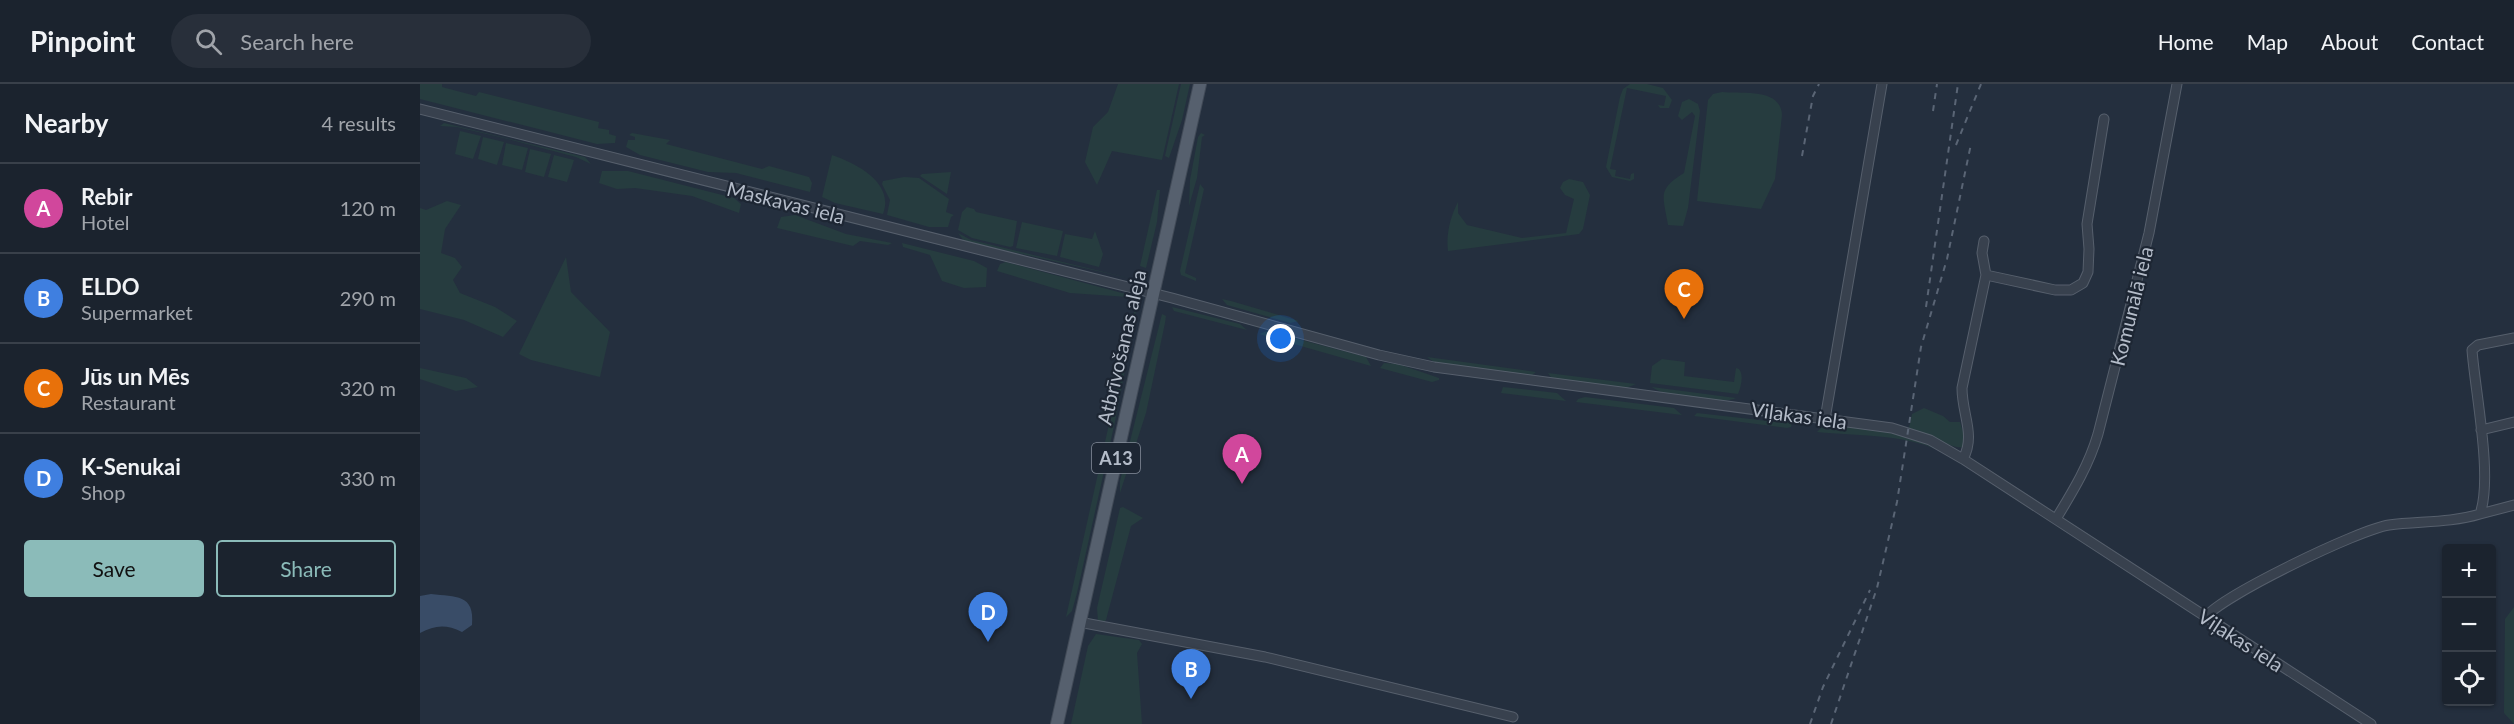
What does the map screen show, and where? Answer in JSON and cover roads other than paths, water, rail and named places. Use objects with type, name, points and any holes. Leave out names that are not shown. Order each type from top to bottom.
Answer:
[{"type":"main road","name":"Atbrīvošanas aleja","points":[[1057,724],[1200,84]]},
{"type":"street","points":[[1826,419],[1882,84]]},
{"type":"street","name":"Komunālā iela","points":[[2056,519],[2092,456],[2149,233],[2177,84]]},
{"type":"street","name":"Maskavas iela","points":[[420,109],[1153,294]]},
{"type":"street","points":[[1986,275],[2055,290],[2071,290],[2083,283],[2088,273],[2087,224],[2104,119]]},
{"type":"street","points":[[1963,459],[1971,443],[1962,402],[1962,388],[1986,275],[1982,254],[1984,241]]},
{"type":"street","name":"Viļakas iela","points":[[1153,294],[1379,355],[1434,367],[1907,431],[1930,440],[1963,459],[2371,724]]},
{"type":"street","points":[[2480,514],[2484,496],[2481,430],[2472,350],[2478,345],[2514,338]]},
{"type":"street","points":[[2481,430],[2514,422]]},
{"type":"street","points":[[2205,618],[2210,611],[2251,587],[2377,528],[2448,520],[2514,505]]},
{"type":"street","points":[[1079,622],[1266,657],[1513,717]]},
{"type":"water","points":[[431,594],[456,597],[467,602],[472,615],[472,625],[462,632],[441,626],[420,633],[420,596]]},
{"type":"railway","points":[[1802,156],[1813,96],[1819,84]]},
{"type":"railway","points":[[1933,111],[1937,84]]},
{"type":"railway","points":[[1926,307],[1958,84]]},
{"type":"railway","points":[[1956,145],[1981,84]]},
{"type":"railway","points":[[1831,724],[1877,588],[1897,502],[1921,347],[1947,259],[1971,144]]},
{"type":"railway","points":[[1810,724],[1823,687],[1870,590]]},
{"type":"place","name":"Jūs un Mēs","points":[[1684,319]]},
{"type":"place","name":"Rebir","points":[[1242,484]]},
{"type":"place","name":"K-Senukai","points":[[988,642]]},
{"type":"place","name":"ELDO","points":[[1191,699]]}]
